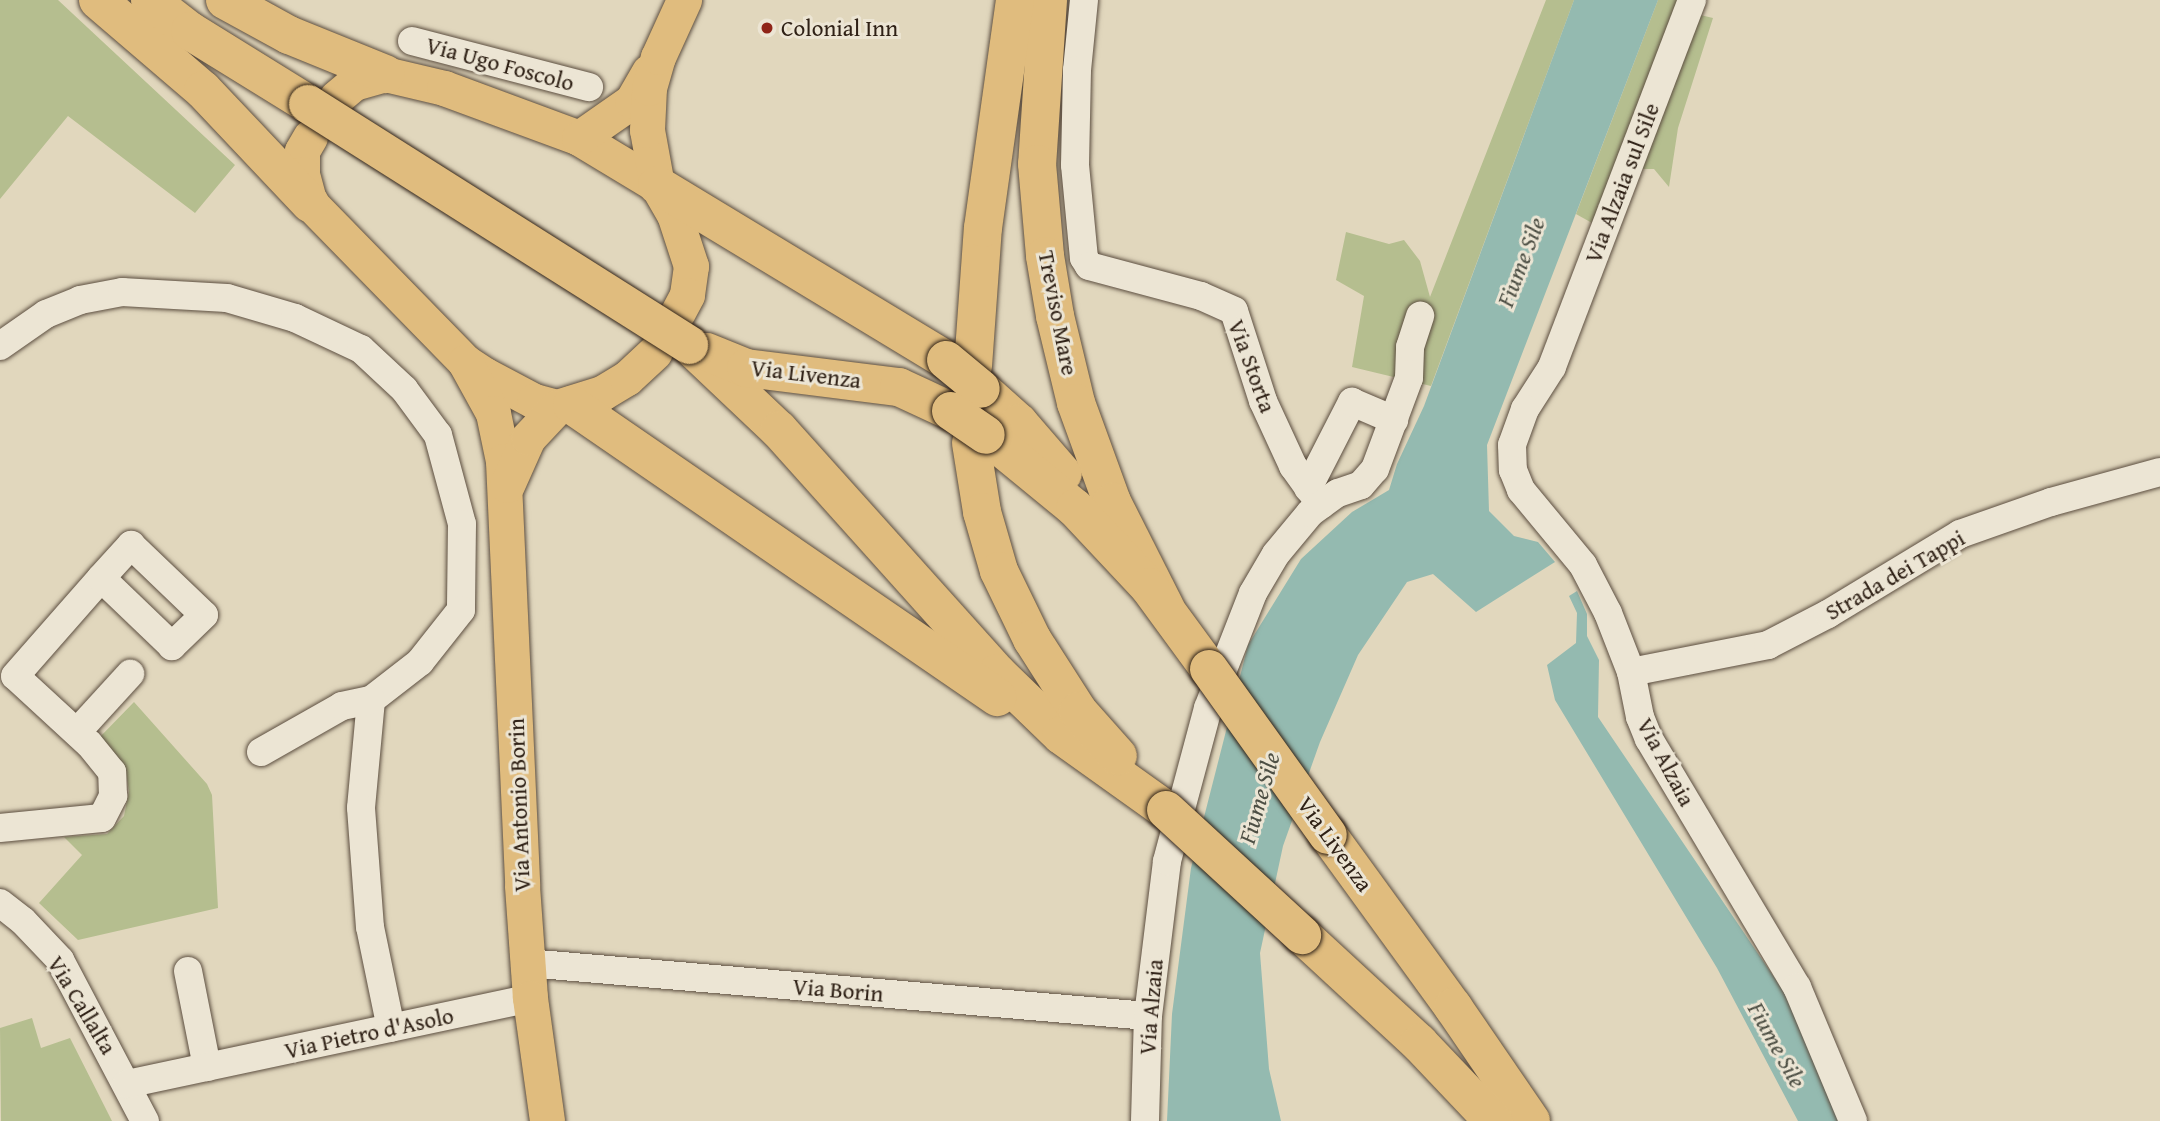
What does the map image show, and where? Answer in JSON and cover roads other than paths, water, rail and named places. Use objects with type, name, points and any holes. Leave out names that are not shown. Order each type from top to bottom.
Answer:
[{"type":"highway","points":[[98,0],[203,90],[310,203]]},
{"type":"highway","points":[[150,0],[190,31],[674,336]]},
{"type":"highway","points":[[225,0],[289,35],[385,74]]},
{"type":"highway","points":[[963,382],[1016,0]]},
{"type":"highway","name":"Treviso Mare","points":[[1048,0],[1037,164],[1045,256],[1055,316],[1076,403],[1112,502],[1165,607]]},
{"type":"highway","points":[[657,186],[963,382],[1019,423],[1146,572]]},
{"type":"highway","name":"Via Livenza","points":[[674,336],[746,368],[899,387],[963,382],[978,439],[1075,508],[1165,607],[1453,1007],[1531,1121]]},
{"type":"highway","name":"Via Livenza","points":[[674,336],[779,430],[998,673],[1061,735],[1167,810],[1419,1043],[1493,1121]]},
{"type":"highway","points":[[565,406],[938,654],[1042,730],[1061,735]]},
{"type":"highway","points":[[978,439],[982,512],[999,572],[1032,639],[1078,711],[1167,810]]},
{"type":"main road","points":[[579,138],[632,101],[658,57],[684,0]]},
{"type":"main road","points":[[657,186],[579,138],[444,89],[385,74],[354,83],[318,113],[302,151],[302,174],[310,203],[466,362],[534,401],[565,406],[618,383],[674,336],[687,295],[691,266],[674,214],[657,186],[646,111],[658,57]]},
{"type":"main road","name":"Via Antonio Borin","points":[[466,362],[493,413],[501,438],[506,488],[527,963],[547,1121]]},
{"type":"main road","name":"Via Antonio Borin","points":[[506,488],[528,438],[565,406]]},
{"type":"street","name":"Via Storta","points":[[1084,0],[1077,70],[1075,165],[1084,258],[1089,266],[1201,296],[1234,312],[1263,401],[1293,466],[1314,496]]},
{"type":"street","name":"Via Alzaia sul Sile","points":[[1552,367],[1692,0]]},
{"type":"street","name":"Via Ugo Foscolo","points":[[412,41],[589,88]]},
{"type":"street","points":[[444,89],[454,53]]},
{"type":"street","points":[[0,345],[46,313],[80,300],[122,292],[227,298],[295,318],[361,349],[404,389],[438,435],[461,519],[461,610],[419,662],[371,700],[342,706],[261,752]]},
{"type":"street","name":"Via Alzaia","points":[[1144,1121],[1148,1016],[1167,861],[1208,708],[1253,593],[1276,554],[1310,513],[1314,496],[1338,494],[1361,485],[1375,469],[1409,378],[1410,347],[1420,316]]},
{"type":"street","name":"Via Alzaia","points":[[1552,367],[1525,409],[1512,445],[1513,470],[1521,490],[1583,565],[1608,613],[1631,672],[1640,717],[1649,738],[1797,987],[1853,1121]]},
{"type":"street","points":[[1314,496],[1352,402],[1394,421]]},
{"type":"street","name":"Strada dei Tappi","points":[[1631,672],[1768,645],[1828,614],[1960,534],[2051,502],[2160,472]]},
{"type":"street","points":[[0,828],[102,818],[113,796],[112,772],[77,732],[15,676],[102,578]]},
{"type":"street","points":[[77,732],[130,674]]},
{"type":"street","points":[[371,700],[361,808],[370,927],[391,1028]]},
{"type":"street","name":"Via Callalta","points":[[0,903],[23,921],[60,960],[145,1121]]},
{"type":"street","name":"Via Borin","points":[[527,963],[1148,1016]]},
{"type":"street","points":[[188,971],[207,1067]]},
{"type":"street","name":"Via Pietro d'Asolo","points":[[127,1084],[530,998]]},
{"type":"water","name":"Fiume Sile","points":[[1574,0],[1658,0],[1487,445],[1489,511],[1514,536],[1538,542],[1555,562],[1476,612],[1433,574],[1407,582],[1358,655],[1320,742],[1283,846],[1260,953],[1269,1069],[1281,1121],[1167,1121],[1172,1014],[1191,868],[1248,645],[1301,559],[1352,512],[1389,490],[1397,464],[1424,406]]},
{"type":"water","name":"Fiume Sile","points":[[1577,591],[1587,614],[1587,636],[1599,660],[1598,717],[1782,989],[1848,1121],[1798,1121],[1717,968],[1555,700],[1547,665],[1576,643],[1577,613],[1569,596]]},
{"type":"place","name":"Colonial Inn","points":[[767,28]]}]
